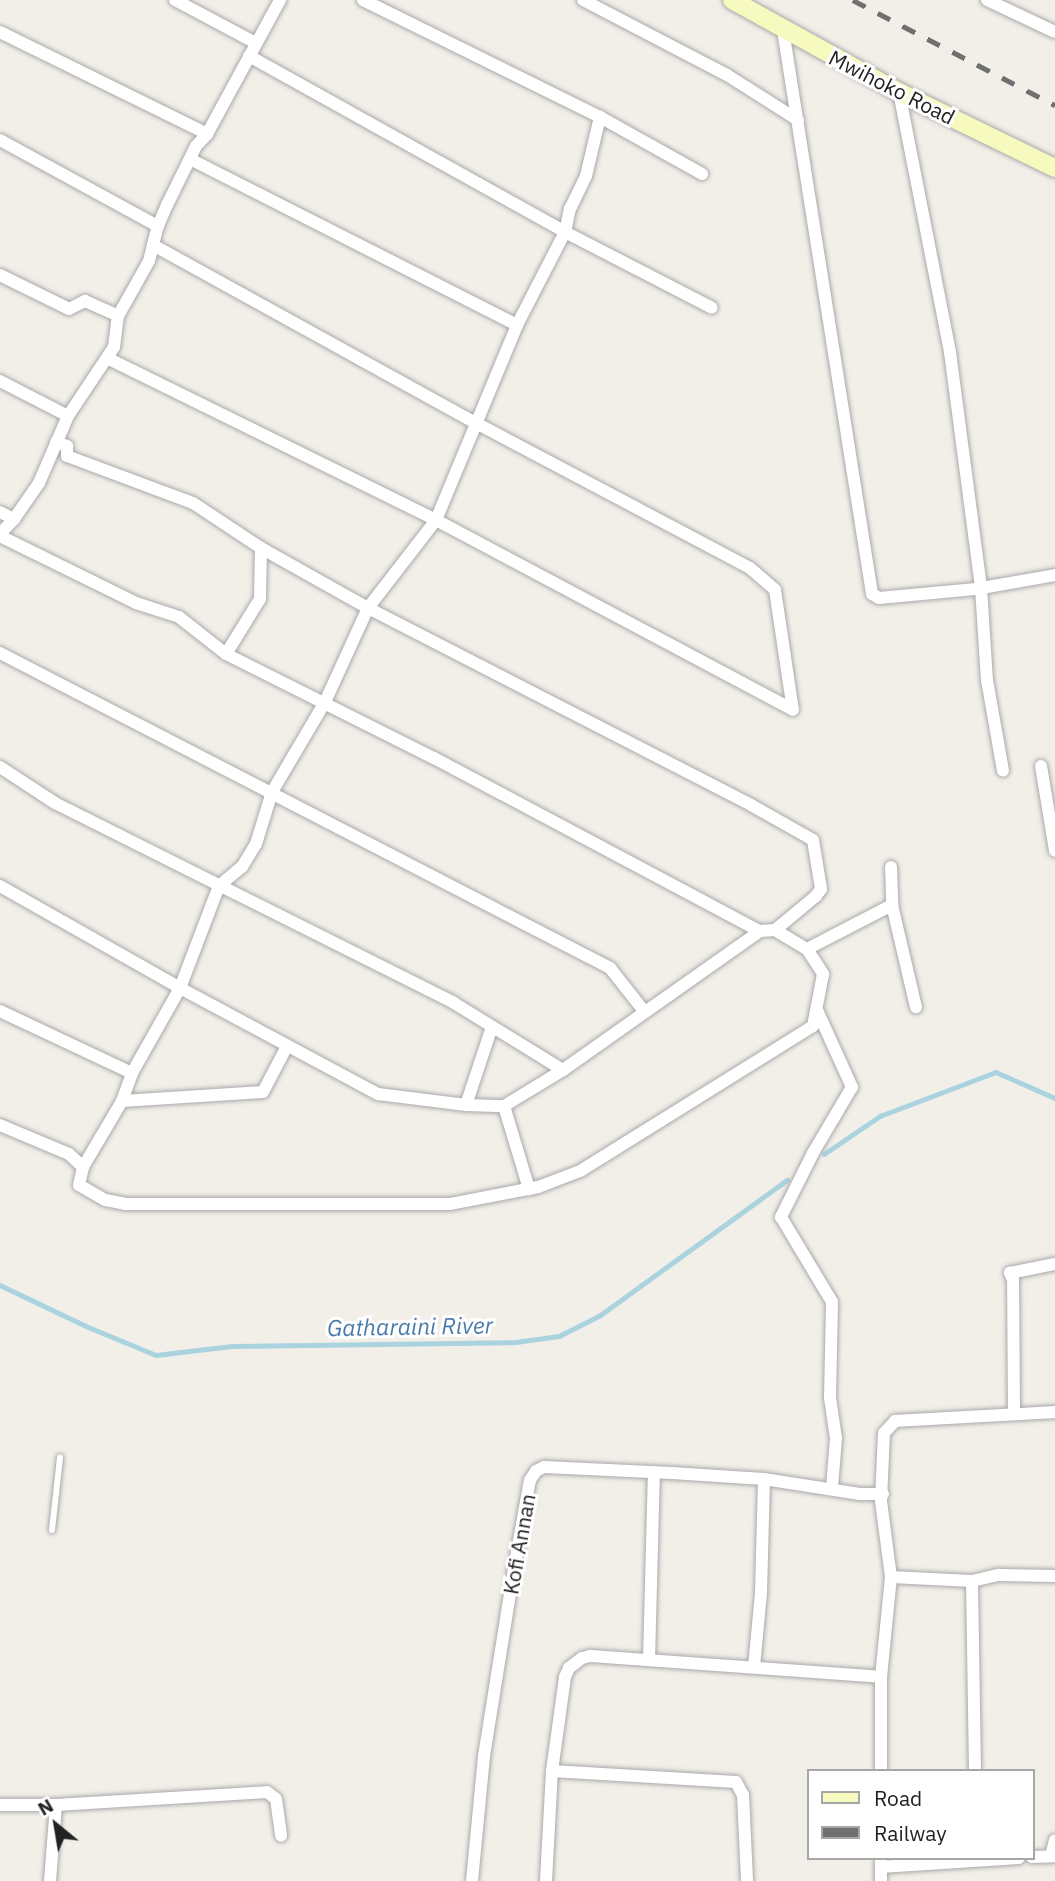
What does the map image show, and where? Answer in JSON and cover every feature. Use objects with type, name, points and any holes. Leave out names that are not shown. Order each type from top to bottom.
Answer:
[{"type":"street","points":[[175,0],[256,43]]},
{"type":"street","points":[[280,0],[190,159],[158,226],[149,261],[118,316],[114,347],[68,416],[39,483],[15,519],[0,535],[136,603],[179,617],[226,654],[325,702],[760,931]]},
{"type":"street","points":[[363,0],[600,117],[702,174]]},
{"type":"street","points":[[583,0],[727,75],[798,120]]},
{"type":"street","name":"Mwihoko Road","points":[[732,0],[899,92],[1055,168]]},
{"type":"street","points":[[987,0],[1055,32]]},
{"type":"street","points":[[783,30],[869,586],[879,598],[981,588],[1055,575]]},
{"type":"street","points":[[0,32],[206,134]]},
{"type":"street","points":[[249,56],[565,232],[712,308]]},
{"type":"street","points":[[899,92],[950,352],[981,588],[987,680],[1003,771]]},
{"type":"street","points":[[0,886],[180,988],[379,1094],[504,1107],[563,1070],[644,1010],[760,931],[775,930],[807,949],[823,974],[813,1026],[580,1171],[529,1189],[450,1204],[279,1207],[126,1204],[105,1200],[79,1185],[83,1167],[180,988],[219,886],[242,867],[256,844],[272,792],[325,702],[368,608],[436,520],[517,325],[565,232],[570,209],[586,176],[600,117]]},
{"type":"street","points":[[0,140],[158,226]]},
{"type":"street","points":[[190,159],[517,325]]},
{"type":"street","points":[[107,358],[436,520],[793,710],[775,590],[750,568],[476,423],[153,244]]},
{"type":"street","points":[[0,275],[69,309],[85,301],[118,316]]},
{"type":"street","points":[[0,381],[68,416]]},
{"type":"street","points":[[56,442],[67,446],[67,456],[193,503],[261,548],[368,608],[727,792],[813,840],[821,889],[775,930]]},
{"type":"street","points":[[0,512],[15,519]]},
{"type":"street","points":[[226,654],[260,599],[261,548]]},
{"type":"street","points":[[0,653],[610,968],[644,1010]]},
{"type":"street","points":[[1041,766],[1055,851]]},
{"type":"street","points":[[0,767],[55,803],[454,1003],[563,1070]]},
{"type":"street","points":[[891,867],[892,905],[916,1007]]},
{"type":"street","points":[[807,949],[892,905]]},
{"type":"street","points":[[817,1010],[852,1087],[813,1153],[781,1217],[832,1303],[830,1398],[836,1438],[832,1488]]},
{"type":"street","points":[[0,1011],[132,1073]]},
{"type":"street","points":[[467,1105],[492,1027]]},
{"type":"street","points":[[121,1101],[263,1092],[288,1046]]},
{"type":"street","points":[[504,1107],[529,1189]]},
{"type":"street","points":[[0,1125],[69,1154],[83,1167]]},
{"type":"street","points":[[1014,1413],[1013,1280],[1010,1273],[1055,1264]]},
{"type":"street","points":[[881,1769],[881,1676],[891,1577],[883,1494],[884,1433],[895,1422],[1055,1412]]},
{"type":"street","name":"Kofi Annan","points":[[472,1881],[484,1756],[530,1480],[536,1471],[544,1467],[764,1479],[860,1494],[883,1494]]},
{"type":"street","points":[[649,1660],[654,1472]]},
{"type":"street","points":[[754,1667],[761,1593],[764,1479]]},
{"type":"street","points":[[891,1577],[972,1580],[999,1575],[1055,1576]]},
{"type":"street","points":[[972,1580],[975,1769]]},
{"type":"street","points":[[547,1881],[552,1771],[565,1677],[569,1668],[590,1656],[881,1676]]},
{"type":"street","points":[[552,1771],[736,1782],[743,1796],[747,1881]]},
{"type":"street","points":[[0,1805],[55,1805],[267,1793],[276,1799],[281,1836]]},
{"type":"street","points":[[50,1881],[55,1805]]},
{"type":"street","points":[[1034,1857],[1053,1856],[1055,1840]]},
{"type":"street","points":[[881,1881],[881,1863],[975,1860]]},
{"type":"lane","points":[[51,1530],[60,1457]]},
{"type":"waterway","name":"Gatharaini River","points":[[824,1154],[880,1116],[996,1072],[1055,1098]]},
{"type":"waterway","name":"Gatharaini River","points":[[0,1285],[86,1326],[156,1355],[233,1346],[516,1342],[559,1336],[599,1316],[787,1180]]},
{"type":"railway","points":[[853,0],[1055,105]]}]
